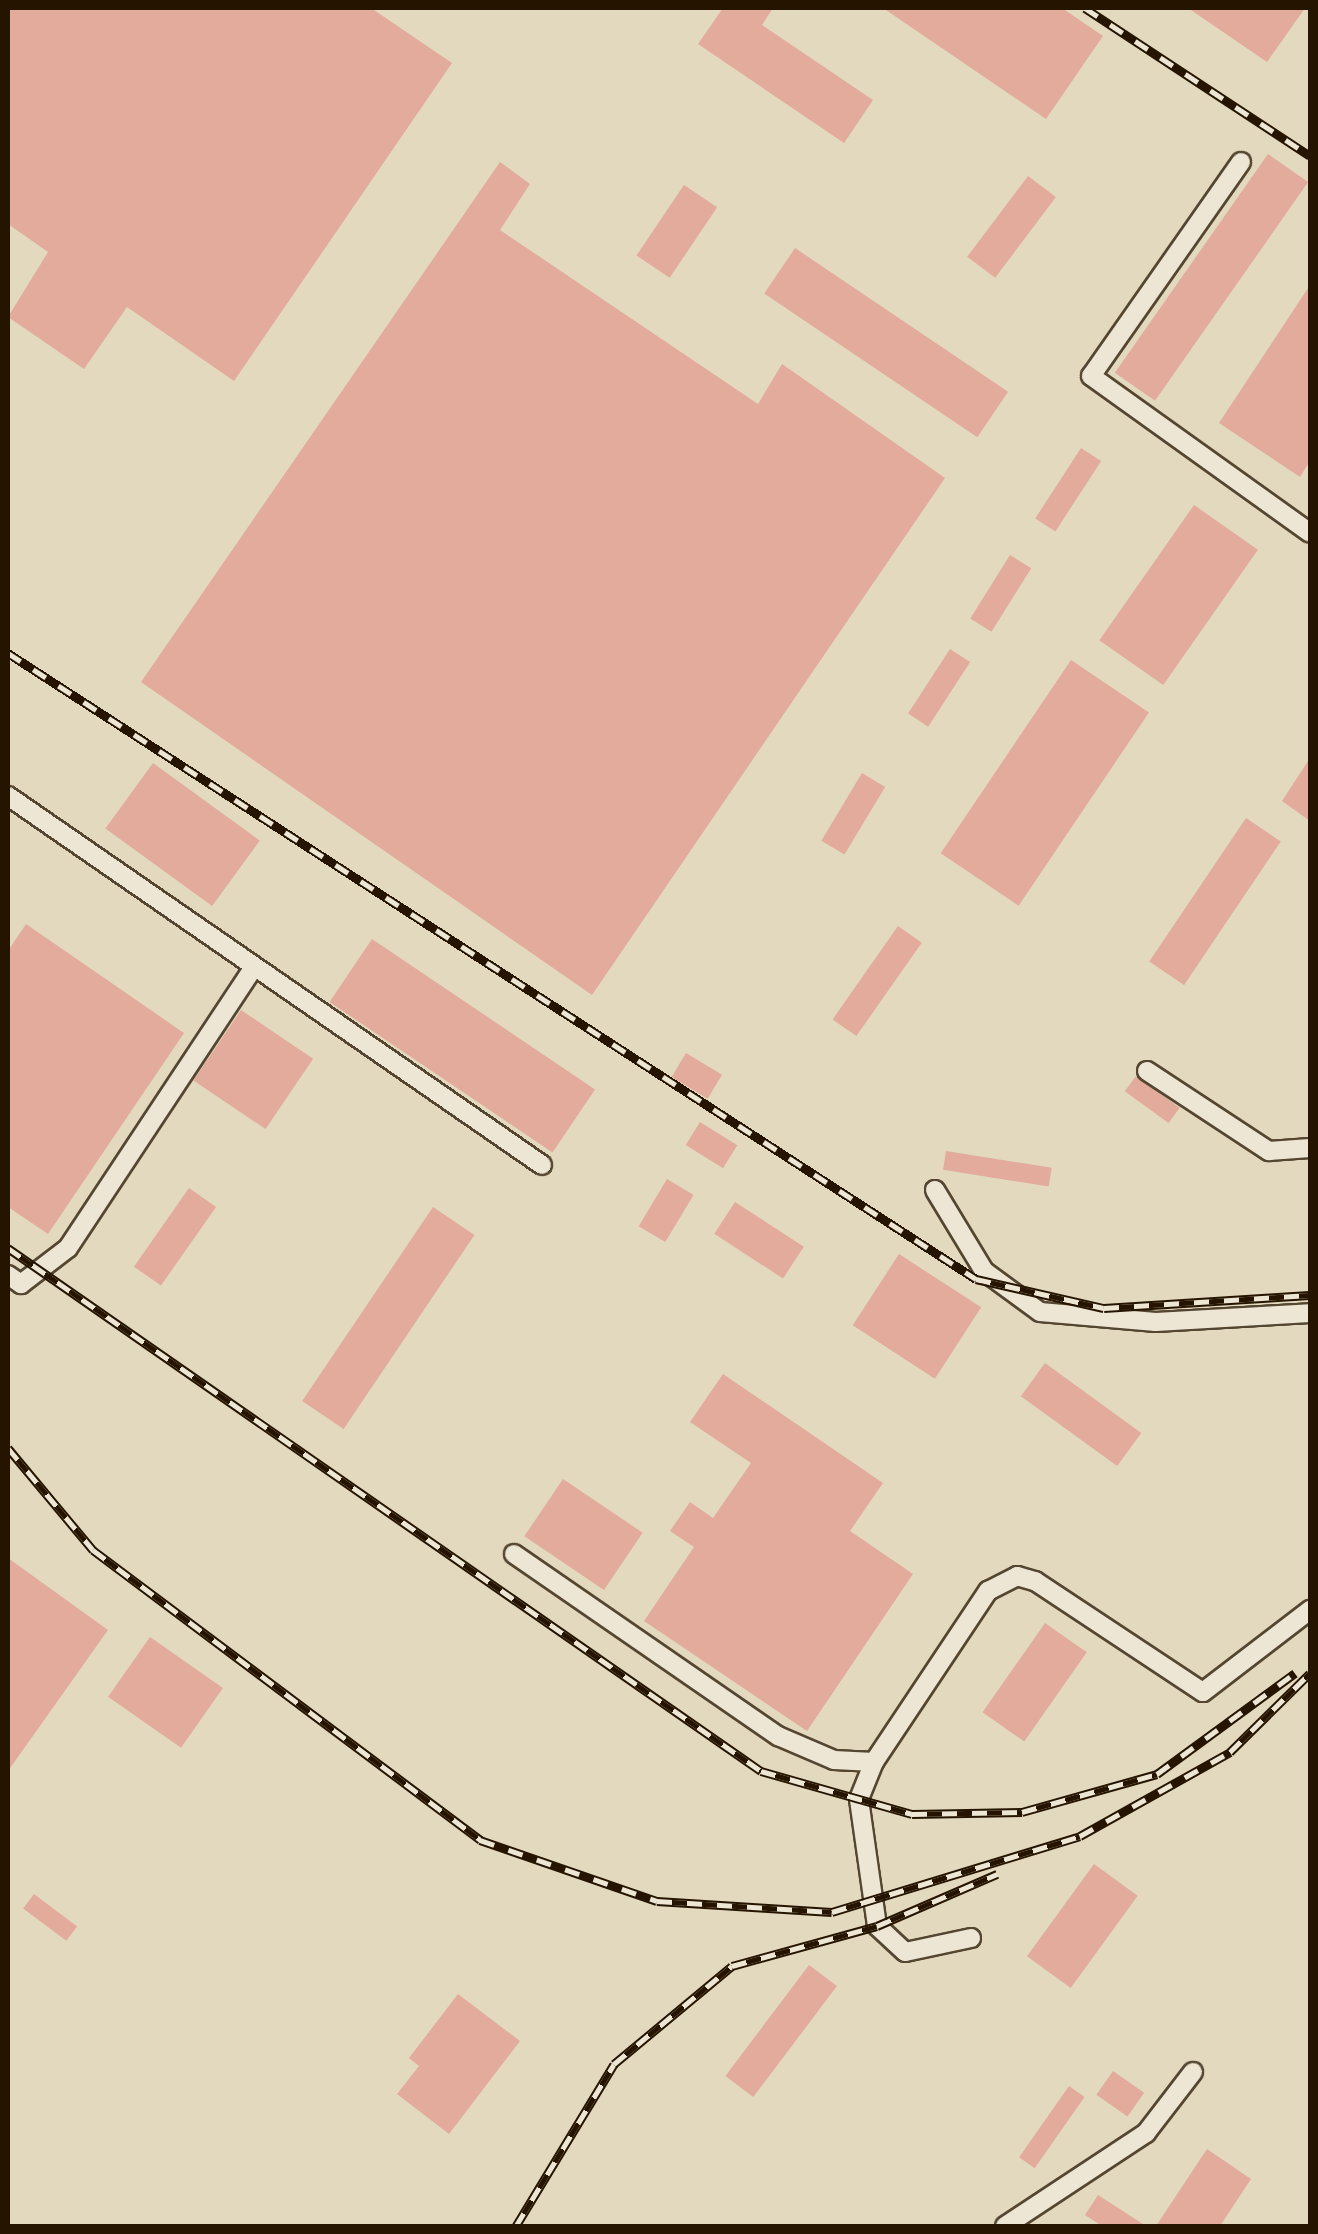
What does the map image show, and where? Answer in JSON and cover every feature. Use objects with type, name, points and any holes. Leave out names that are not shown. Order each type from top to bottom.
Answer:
[{"type":"lane","points":[[1241,162],[1091,376],[1310,533]]},
{"type":"lane","points":[[8,796],[542,1165]]},
{"type":"lane","points":[[8,1275],[21,1284],[68,1248],[253,968]]},
{"type":"lane","points":[[1147,1071],[1269,1151],[1310,1148]]},
{"type":"lane","points":[[934,1190],[984,1272],[1040,1312],[1156,1322],[1310,1313]]},
{"type":"lane","points":[[514,1554],[778,1736],[834,1760],[874,1762]]},
{"type":"lane","points":[[971,1938],[905,1952],[877,1926],[859,1799],[874,1762],[1002,1580],[1035,1581],[1202,1692],[1310,1610]]},
{"type":"lane","points":[[1005,2226],[1146,2133],[1193,2072]]},
{"type":"building","points":[[8,8],[371,8],[452,63],[234,381],[127,307],[84,369],[8,317],[48,252],[8,224]]},
{"type":"building","points":[[723,8],[773,8],[762,25],[873,100],[844,143],[698,44]]},
{"type":"building","points":[[883,8],[1062,8],[1103,36],[1046,119]]},
{"type":"building","points":[[1188,8],[1305,8],[1267,62]]},
{"type":"building","points":[[1268,154],[1308,182],[1155,401],[1115,373]]},
{"type":"building","points":[[500,162],[530,184],[500,230],[758,404],[782,364],[945,478],[592,995],[141,682]]},
{"type":"building","points":[[1028,176],[1056,197],[995,278],[967,257]]},
{"type":"building","points":[[684,185],[717,207],[670,278],[636,255]]},
{"type":"building","points":[[795,248],[1008,392],[977,437],[764,294]]},
{"type":"building","points":[[1310,285],[1310,461],[1300,477],[1219,423]]},
{"type":"building","points":[[1081,448],[1101,461],[1055,532],[1035,518]]},
{"type":"building","points":[[1194,505],[1258,550],[1163,685],[1099,640]]},
{"type":"building","points":[[1010,555],[1031,568],[991,632],[970,619]]},
{"type":"building","points":[[950,649],[970,662],[928,727],[908,714]]},
{"type":"building","points":[[1071,660],[1149,713],[1019,906],[941,853]]},
{"type":"building","points":[[1310,758],[1310,821],[1282,801]]},
{"type":"building","points":[[153,763],[260,841],[212,906],[105,829]]},
{"type":"building","points":[[862,773],[885,787],[844,855],[821,841]]},
{"type":"building","points":[[1246,818],[1281,841],[1184,985],[1149,961]]},
{"type":"building","points":[[26,924],[184,1033],[48,1234],[8,1207],[8,951]]},
{"type":"building","points":[[898,926],[922,943],[856,1036],[833,1019]]},
{"type":"building","points":[[372,939],[595,1089],[553,1152],[330,1002]]},
{"type":"building","points":[[241,1010],[313,1059],[266,1129],[193,1080]]},
{"type":"building","points":[[686,1053],[722,1075],[708,1099],[672,1077]]},
{"type":"building","points":[[1136,1076],[1180,1108],[1169,1123],[1125,1091]]},
{"type":"building","points":[[700,1122],[737,1145],[723,1168],[686,1145]]},
{"type":"building","points":[[946,1151],[1052,1168],[1049,1187],[943,1170]]},
{"type":"building","points":[[667,1179],[694,1195],[665,1242],[639,1226]]},
{"type":"building","points":[[189,1188],[216,1207],[161,1286],[134,1267]]},
{"type":"building","points":[[735,1202],[804,1247],[783,1279],[714,1234]]},
{"type":"building","points":[[433,1207],[474,1235],[344,1429],[302,1401]]},
{"type":"building","points":[[899,1254],[981,1307],[935,1379],[853,1325]]},
{"type":"building","points":[[1045,1363],[1141,1433],[1117,1466],[1021,1396]]},
{"type":"building","points":[[723,1374],[883,1483],[850,1531],[913,1574],[807,1731],[644,1621],[694,1547],[670,1531],[690,1502],[713,1518],[751,1463],[690,1422]]},
{"type":"building","points":[[563,1479],[643,1533],[604,1590],[524,1536]]},
{"type":"building","points":[[8,1558],[108,1630],[8,1771]]},
{"type":"building","points":[[1045,1623],[1087,1652],[1024,1742],[982,1712]]},
{"type":"building","points":[[150,1637],[223,1688],[181,1748],[108,1697]]},
{"type":"building","points":[[1094,1864],[1138,1896],[1071,1988],[1027,1956]]},
{"type":"building","points":[[34,1894],[77,1926],[66,1941],[23,1908]]},
{"type":"building","points":[[809,1965],[837,1986],[753,2097],[725,2076]]},
{"type":"building","points":[[458,1994],[520,2041],[449,2134],[397,2094],[419,2066],[409,2058]]},
{"type":"building","points":[[1113,2071],[1144,2093],[1127,2117],[1096,2095]]},
{"type":"building","points":[[1069,2086],[1085,2097],[1035,2168],[1019,2157]]},
{"type":"building","points":[[1207,2149],[1251,2179],[1220,2226],[1156,2226]]},
{"type":"building","points":[[1098,2195],[1146,2226],[1102,2226],[1085,2215]]},
{"type":"railway","points":[[1085,8],[1310,156]]},
{"type":"railway","points":[[8,653],[976,1279],[1104,1308],[1310,1295]]},
{"type":"railway","points":[[8,1248],[761,1771],[912,1814],[1022,1812],[1157,1774],[1295,1673]]},
{"type":"railway","points":[[8,1448],[93,1550],[480,1840],[657,1901],[832,1912],[1080,1836],[1230,1752],[1310,1673]]},
{"type":"railway","points":[[516,2226],[614,2064],[732,1966],[877,1926],[997,1874]]}]
